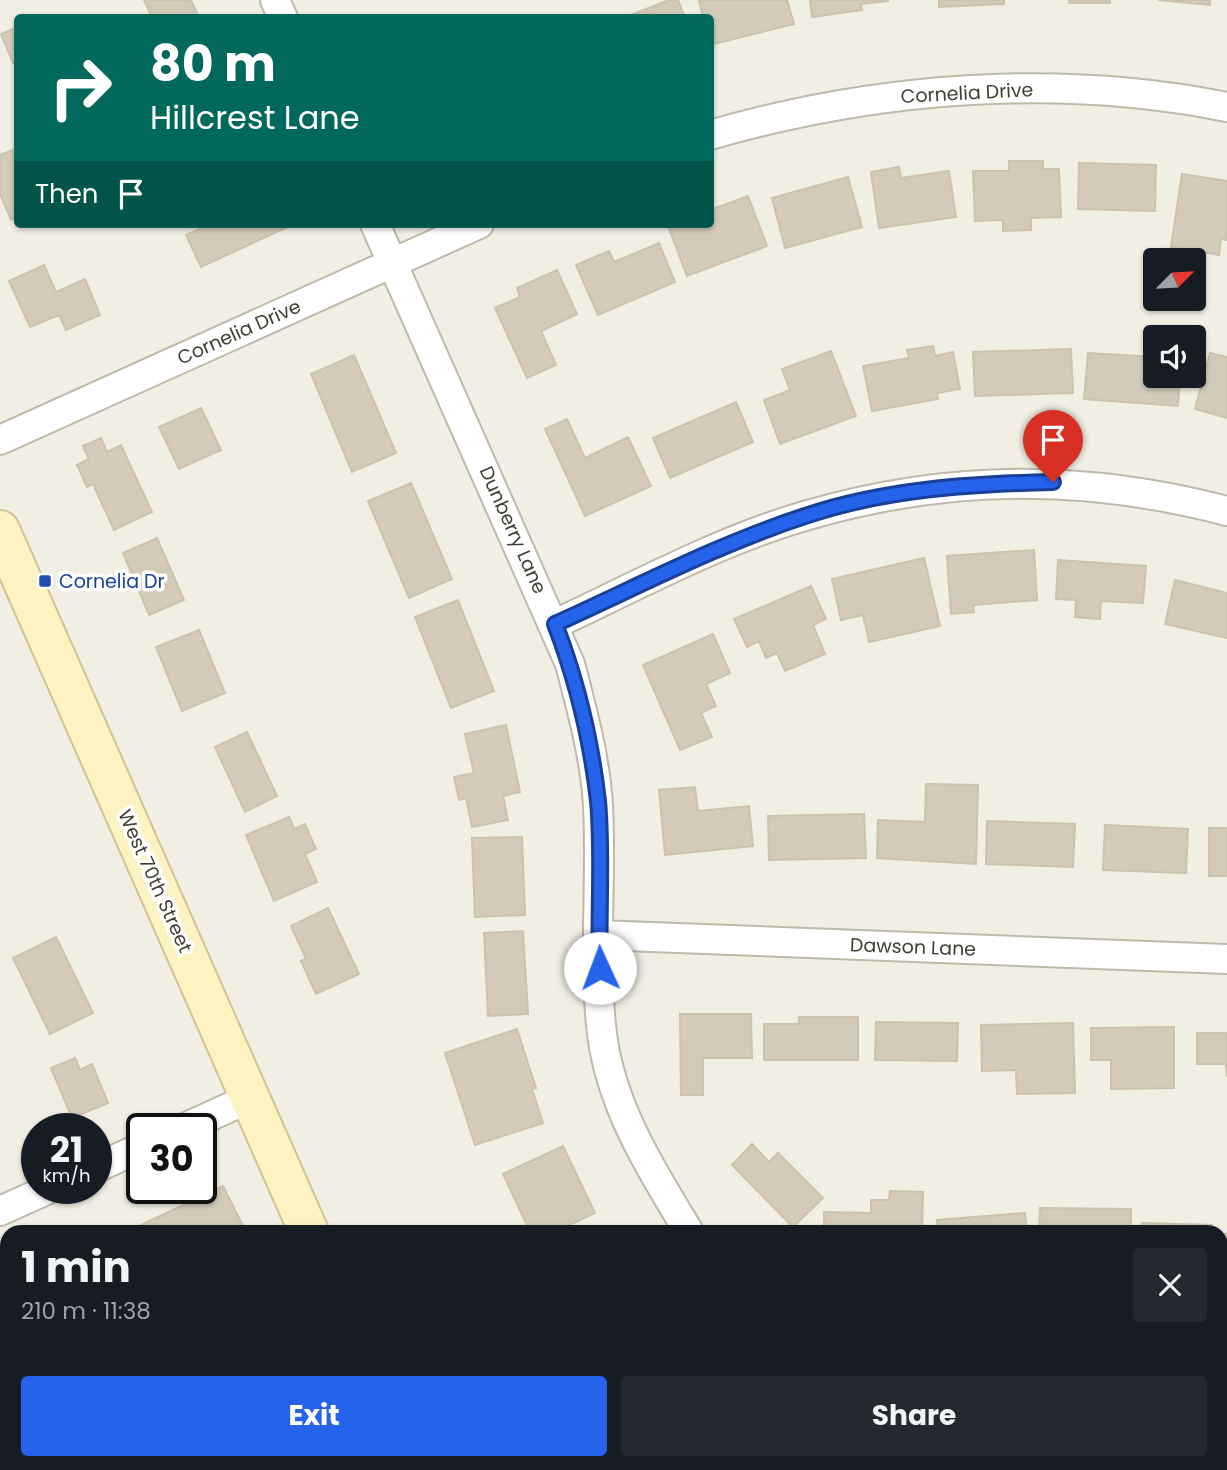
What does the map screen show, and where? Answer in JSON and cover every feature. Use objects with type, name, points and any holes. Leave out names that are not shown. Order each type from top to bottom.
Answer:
[{"type":"street","name":"Cornelia Drive","points":[[714,134],[779,115],[873,99],[996,90],[1106,90],[1227,107]]},
{"type":"street","name":"Dunberry Lane","points":[[377,228],[555,624],[570,664],[588,733],[598,803],[598,935],[602,1035],[619,1102],[649,1166],[685,1225]]},
{"type":"street","name":"Cornelia Drive","points":[[0,440],[470,228]]},
{"type":"street","points":[[555,624],[728,544],[806,515],[888,495],[970,484],[1053,482],[1135,490],[1227,511]]},
{"type":"street","name":"West 70th Street","points":[[0,530],[306,1225]]},
{"type":"street","name":"Dawson Lane","points":[[598,935],[1227,959]]},
{"type":"street","points":[[217,1113],[250,1098]]},
{"type":"street","points":[[0,1211],[21,1202]]},
{"type":"building","points":[[144,0],[191,0],[198,14],[151,14]]},
{"type":"building","points":[[669,0],[678,0],[683,14],[633,14]]},
{"type":"building","points":[[699,0],[787,0],[794,24],[714,44],[714,14],[702,14]]},
{"type":"building","points":[[810,0],[888,1],[861,4],[862,10],[812,17]]},
{"type":"building","points":[[939,0],[1004,0],[1004,4],[939,7]]},
{"type":"building","points":[[1069,0],[1110,0],[1110,3],[1069,3]]},
{"type":"building","points":[[1158,0],[1210,0],[1210,5]]},
{"type":"building","points":[[14,29],[14,63],[13,63],[1,34]]},
{"type":"building","points":[[14,150],[14,219],[11,220],[0,194],[0,155]]},
{"type":"building","points":[[1009,161],[1043,161],[1043,169],[1059,169],[1061,217],[1031,218],[1031,230],[1003,231],[1003,220],[975,221],[973,171],[1009,171]]},
{"type":"building","points":[[1079,163],[1156,165],[1155,211],[1078,209]]},
{"type":"building","points":[[899,167],[901,178],[949,171],[956,217],[879,228],[871,172]]},
{"type":"building","points":[[1182,174],[1227,181],[1227,240],[1221,239],[1219,255],[1206,253],[1206,248],[1171,247]]},
{"type":"building","points":[[848,177],[862,227],[785,248],[772,198]]},
{"type":"building","points":[[748,196],[767,246],[687,276],[669,228],[714,228],[714,209]]},
{"type":"building","points":[[202,228],[285,228],[201,267],[186,235]]},
{"type":"building","points":[[659,243],[675,282],[598,315],[576,265],[609,251],[614,262]]},
{"type":"building","points":[[44,265],[56,292],[85,279],[100,315],[66,330],[59,315],[30,327],[9,281]]},
{"type":"building","points":[[557,270],[577,314],[541,331],[556,365],[527,378],[495,308],[520,297],[517,288]]},
{"type":"building","points":[[933,346],[935,356],[953,352],[960,389],[937,393],[938,399],[872,411],[863,366],[909,358],[907,350]]},
{"type":"building","points":[[1071,349],[1073,393],[975,396],[973,352]]},
{"type":"building","points":[[831,351],[856,416],[780,444],[764,400],[790,390],[782,369]]},
{"type":"building","points":[[1088,353],[1143,356],[1143,388],[1179,388],[1178,406],[1084,399]]},
{"type":"building","points":[[1210,353],[1227,357],[1227,418],[1195,409],[1201,388],[1206,388],[1206,368]]},
{"type":"building","points":[[354,355],[396,453],[352,472],[311,374]]},
{"type":"building","points":[[736,402],[753,442],[670,478],[653,438]]},
{"type":"building","points":[[201,408],[221,450],[179,469],[159,427]]},
{"type":"building","points":[[567,419],[585,458],[628,437],[651,486],[585,516],[545,429]]},
{"type":"building","points":[[101,438],[107,452],[121,445],[152,512],[114,530],[93,484],[87,487],[77,465],[89,459],[83,446]]},
{"type":"building","points":[[411,483],[452,579],[409,598],[368,501]]},
{"type":"building","points":[[157,538],[184,600],[149,615],[123,553]]},
{"type":"building","points":[[1034,550],[1037,600],[973,605],[974,612],[951,614],[947,556]]},
{"type":"building","points":[[924,558],[940,626],[869,642],[863,615],[841,620],[832,579]]},
{"type":"building","points":[[1058,560],[1146,566],[1143,603],[1101,601],[1100,619],[1075,617],[1076,600],[1056,599]]},
{"type":"building","points":[[1175,580],[1227,593],[1227,638],[1165,624]]},
{"type":"building","points":[[811,586],[826,619],[813,625],[825,654],[785,671],[777,653],[766,658],[759,641],[747,647],[734,619]]},
{"type":"building","points":[[458,600],[494,691],[451,708],[415,617]]},
{"type":"building","points":[[199,630],[225,693],[182,711],[156,647]]},
{"type":"building","points":[[713,634],[730,673],[706,684],[716,706],[701,713],[712,737],[680,750],[643,665]]},
{"type":"building","points":[[506,725],[520,792],[503,796],[508,820],[472,827],[466,798],[459,800],[454,777],[474,773],[465,734]]},
{"type":"building","points":[[247,732],[277,796],[245,812],[215,747]]},
{"type":"building","points":[[926,784],[978,785],[976,864],[877,858],[878,820],[925,822]]},
{"type":"building","points":[[695,787],[698,811],[749,806],[753,846],[665,855],[659,790]]},
{"type":"building","points":[[864,814],[866,858],[769,860],[768,816]]},
{"type":"building","points":[[289,817],[294,829],[305,824],[316,849],[305,854],[317,882],[274,901],[246,835]]},
{"type":"building","points":[[987,821],[1075,824],[1073,867],[986,864]]},
{"type":"building","points":[[1105,825],[1188,829],[1186,873],[1103,870]]},
{"type":"building","points":[[1209,828],[1227,828],[1227,876],[1209,876]]},
{"type":"building","points":[[522,837],[525,915],[475,917],[472,838]]},
{"type":"building","points":[[328,908],[359,974],[316,994],[301,961],[306,959],[291,926]]},
{"type":"building","points":[[523,931],[528,1014],[488,1016],[484,933]]},
{"type":"building","points":[[56,937],[93,1013],[50,1034],[13,958]]},
{"type":"building","points":[[680,1014],[751,1014],[752,1058],[703,1058],[703,1095],[681,1095]]},
{"type":"building","points":[[799,1017],[858,1017],[858,1060],[764,1060],[764,1024],[799,1024]]},
{"type":"building","points":[[876,1022],[958,1023],[957,1061],[875,1060]]},
{"type":"building","points":[[1073,1023],[1075,1093],[1017,1094],[1016,1070],[982,1071],[981,1025]]},
{"type":"building","points":[[1174,1027],[1174,1088],[1111,1089],[1111,1060],[1091,1060],[1091,1028]]},
{"type":"building","points":[[517,1029],[536,1088],[532,1089],[543,1123],[475,1145],[445,1053]]},
{"type":"building","points":[[1197,1033],[1227,1033],[1227,1077],[1226,1064],[1197,1064]]},
{"type":"building","points":[[75,1058],[80,1070],[92,1064],[108,1103],[84,1113],[70,1113],[51,1068]]},
{"type":"building","points":[[752,1144],[769,1162],[778,1153],[823,1198],[795,1225],[791,1225],[732,1165]]},
{"type":"building","points":[[563,1146],[595,1213],[569,1225],[527,1225],[503,1174]]},
{"type":"building","points":[[223,1186],[242,1225],[141,1225],[185,1204],[217,1204],[217,1189]]},
{"type":"building","points":[[890,1191],[923,1192],[922,1225],[824,1225],[824,1212],[871,1213],[871,1200],[889,1200]]},
{"type":"building","points":[[1040,1208],[1131,1209],[1131,1225],[1039,1225]]},
{"type":"building","points":[[1025,1213],[1026,1225],[937,1225],[937,1220]]},
{"type":"building","points":[[1142,1223],[1212,1225],[1142,1225]]},
{"type":"place","name":"Cornelia Dr","points":[[45,581]]},
{"type":"route","points":[[600,968],[598,803],[588,733],[570,664],[555,624],[728,544],[806,515],[888,495],[970,484],[1053,482]]}]
